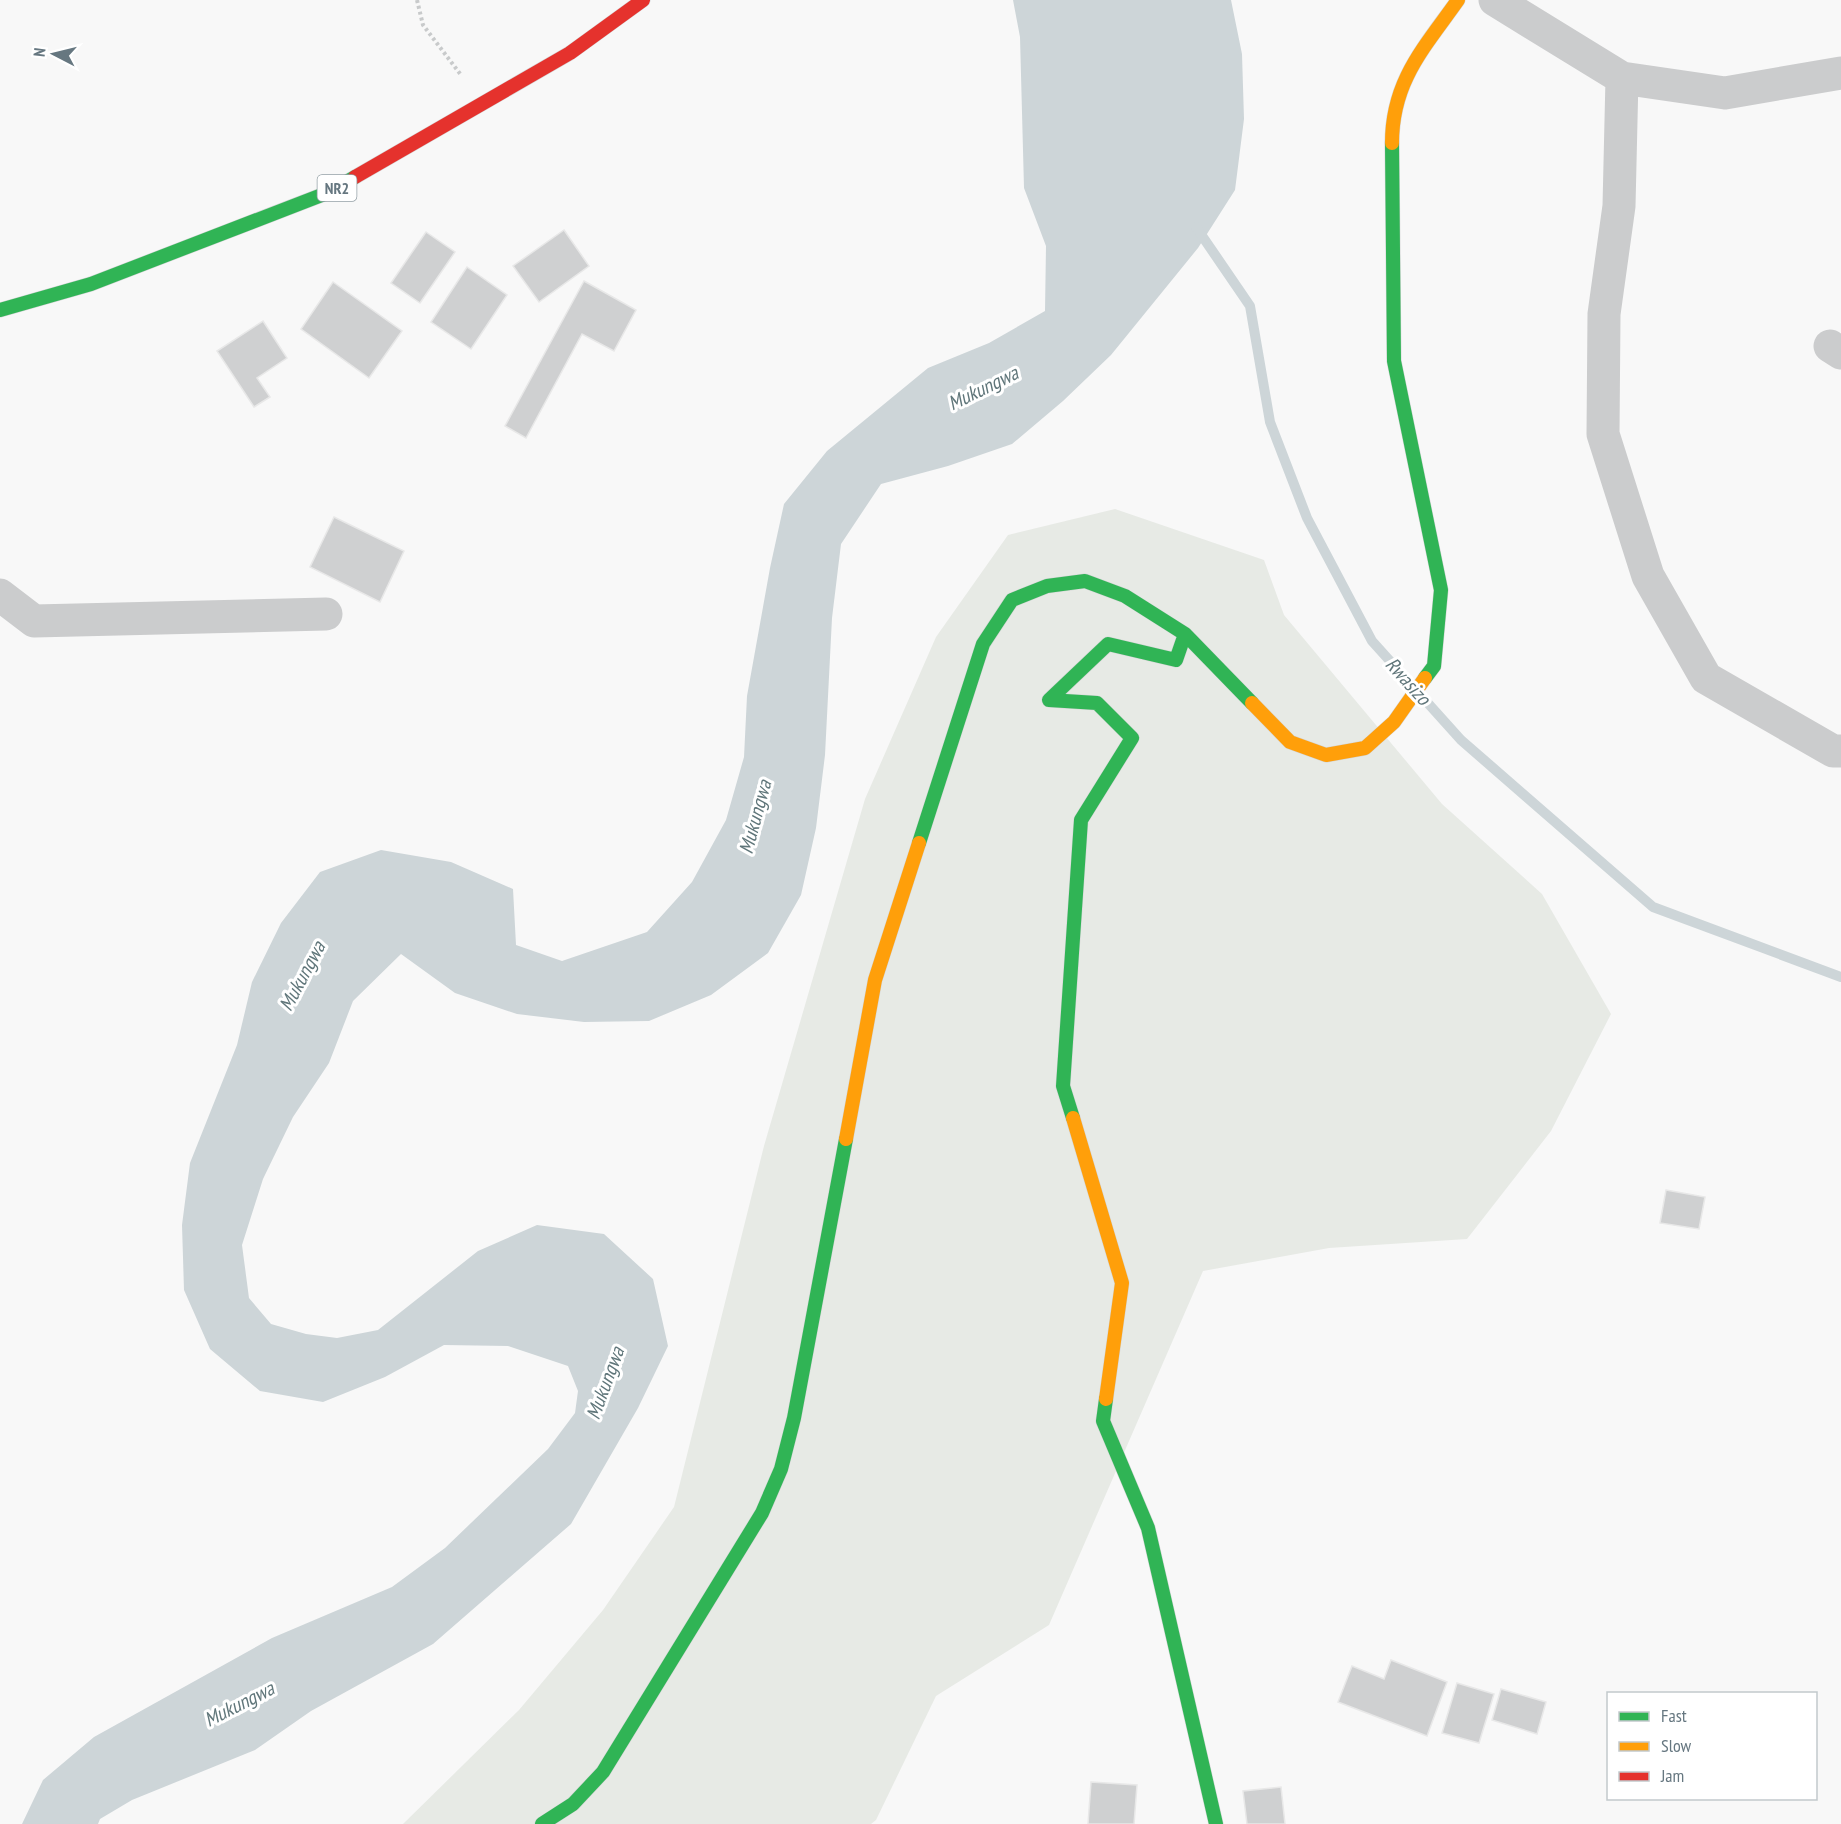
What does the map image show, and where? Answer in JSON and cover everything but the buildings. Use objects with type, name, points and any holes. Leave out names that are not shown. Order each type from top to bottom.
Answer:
[{"type":"main road","name":"NR2","points":[[0,310],[91,284],[327,193],[570,53],[643,0]]},
{"type":"main road","points":[[542,1824],[573,1804],[603,1772],[762,1513],[782,1469],[794,1418],[875,980],[983,644],[1012,600],[1047,586],[1085,581],[1125,596],[1185,634],[1290,742],[1326,754],[1365,748],[1394,722],[1434,666],[1441,590],[1394,361],[1392,116],[1400,87],[1420,53],[1458,0]]},
{"type":"main road","points":[[1185,634],[1176,660],[1108,644],[1049,700],[1097,703],[1132,738],[1082,820],[1063,1086],[1122,1283],[1103,1421],[1148,1528],[1201,1768],[1216,1824]]},
{"type":"street","points":[[1495,0],[1622,78],[1725,93],[1841,73]]},
{"type":"street","points":[[1622,78],[1619,206],[1604,314],[1603,434],[1645,565],[1706,678],[1833,750],[1841,751]]},
{"type":"street","points":[[0,595],[34,621],[326,614]]},
{"type":"path","points":[[417,0],[423,25],[446,57],[486,102]]},
{"type":"shaded area","points":[[1115,509],[1264,560],[1284,615],[1442,804],[1542,894],[1611,1014],[1551,1131],[1467,1239],[1329,1248],[1203,1271],[1049,1625],[936,1696],[876,1820],[871,1824],[403,1824],[519,1710],[603,1610],[674,1507],[764,1146],[865,799],[936,637],[1008,535]]},
{"type":"water","name":"Mukungwa","points":[[1013,0],[1231,0],[1242,54],[1244,119],[1235,190],[1198,248],[1111,355],[1063,401],[1012,444],[948,466],[881,484],[841,544],[832,618],[825,755],[816,828],[801,895],[768,953],[711,995],[649,1021],[584,1022],[517,1014],[455,993],[401,954],[353,1001],[329,1063],[293,1117],[263,1179],[242,1245],[249,1298],[271,1324],[306,1334],[337,1338],[378,1330],[478,1251],[537,1225],[604,1234],[653,1279],[668,1346],[638,1408],[571,1524],[433,1644],[311,1711],[255,1750],[132,1800],[100,1819],[98,1824],[22,1824],[43,1780],[94,1737],[272,1638],[392,1587],[445,1548],[548,1449],[575,1413],[578,1391],[568,1366],[508,1346],[444,1345],[385,1377],[323,1402],[260,1391],[210,1349],[184,1290],[182,1225],[190,1163],[237,1045],[252,982],[281,923],[320,872],[381,850],[451,862],[513,889],[516,945],[562,961],[647,932],[692,882],[726,820],[744,757],[747,696],[784,504],[827,451],[928,368],[989,343],[1045,311],[1046,246],[1024,188],[1020,37]]},
{"type":"waterway","name":"Rwasizo","points":[[1196,227],[1250,306],[1270,422],[1307,518],[1372,641],[1461,740],[1653,907],[1841,977]]},
{"type":"traffic: fast","points":[[1392,143],[1394,361],[1441,590],[1434,666],[1425,678]]},
{"type":"traffic: fast","points":[[0,310],[91,284],[327,193],[355,177]]},
{"type":"traffic: fast","points":[[919,843],[983,644],[1012,600],[1047,586],[1085,581],[1125,596],[1185,634],[1252,703]]},
{"type":"traffic: fast","points":[[1073,1118],[1063,1086],[1081,820],[1132,738],[1097,703],[1049,700],[1108,644],[1176,660],[1185,634]]},
{"type":"traffic: fast","points":[[542,1824],[573,1804],[603,1772],[762,1513],[781,1469],[794,1418],[846,1139]]},
{"type":"traffic: fast","points":[[1106,1399],[1103,1421],[1148,1528],[1216,1824]]},
{"type":"traffic: slow","points":[[1392,143],[1393,121],[1404,83],[1422,50],[1458,0]]},
{"type":"traffic: slow","points":[[1252,703],[1290,742],[1326,755],[1365,748],[1394,722],[1425,678]]},
{"type":"traffic: slow","points":[[846,1139],[875,980],[919,843]]},
{"type":"traffic: slow","points":[[1073,1118],[1122,1283],[1106,1399]]},
{"type":"traffic: jam","points":[[355,177],[570,53],[643,0]]}]
